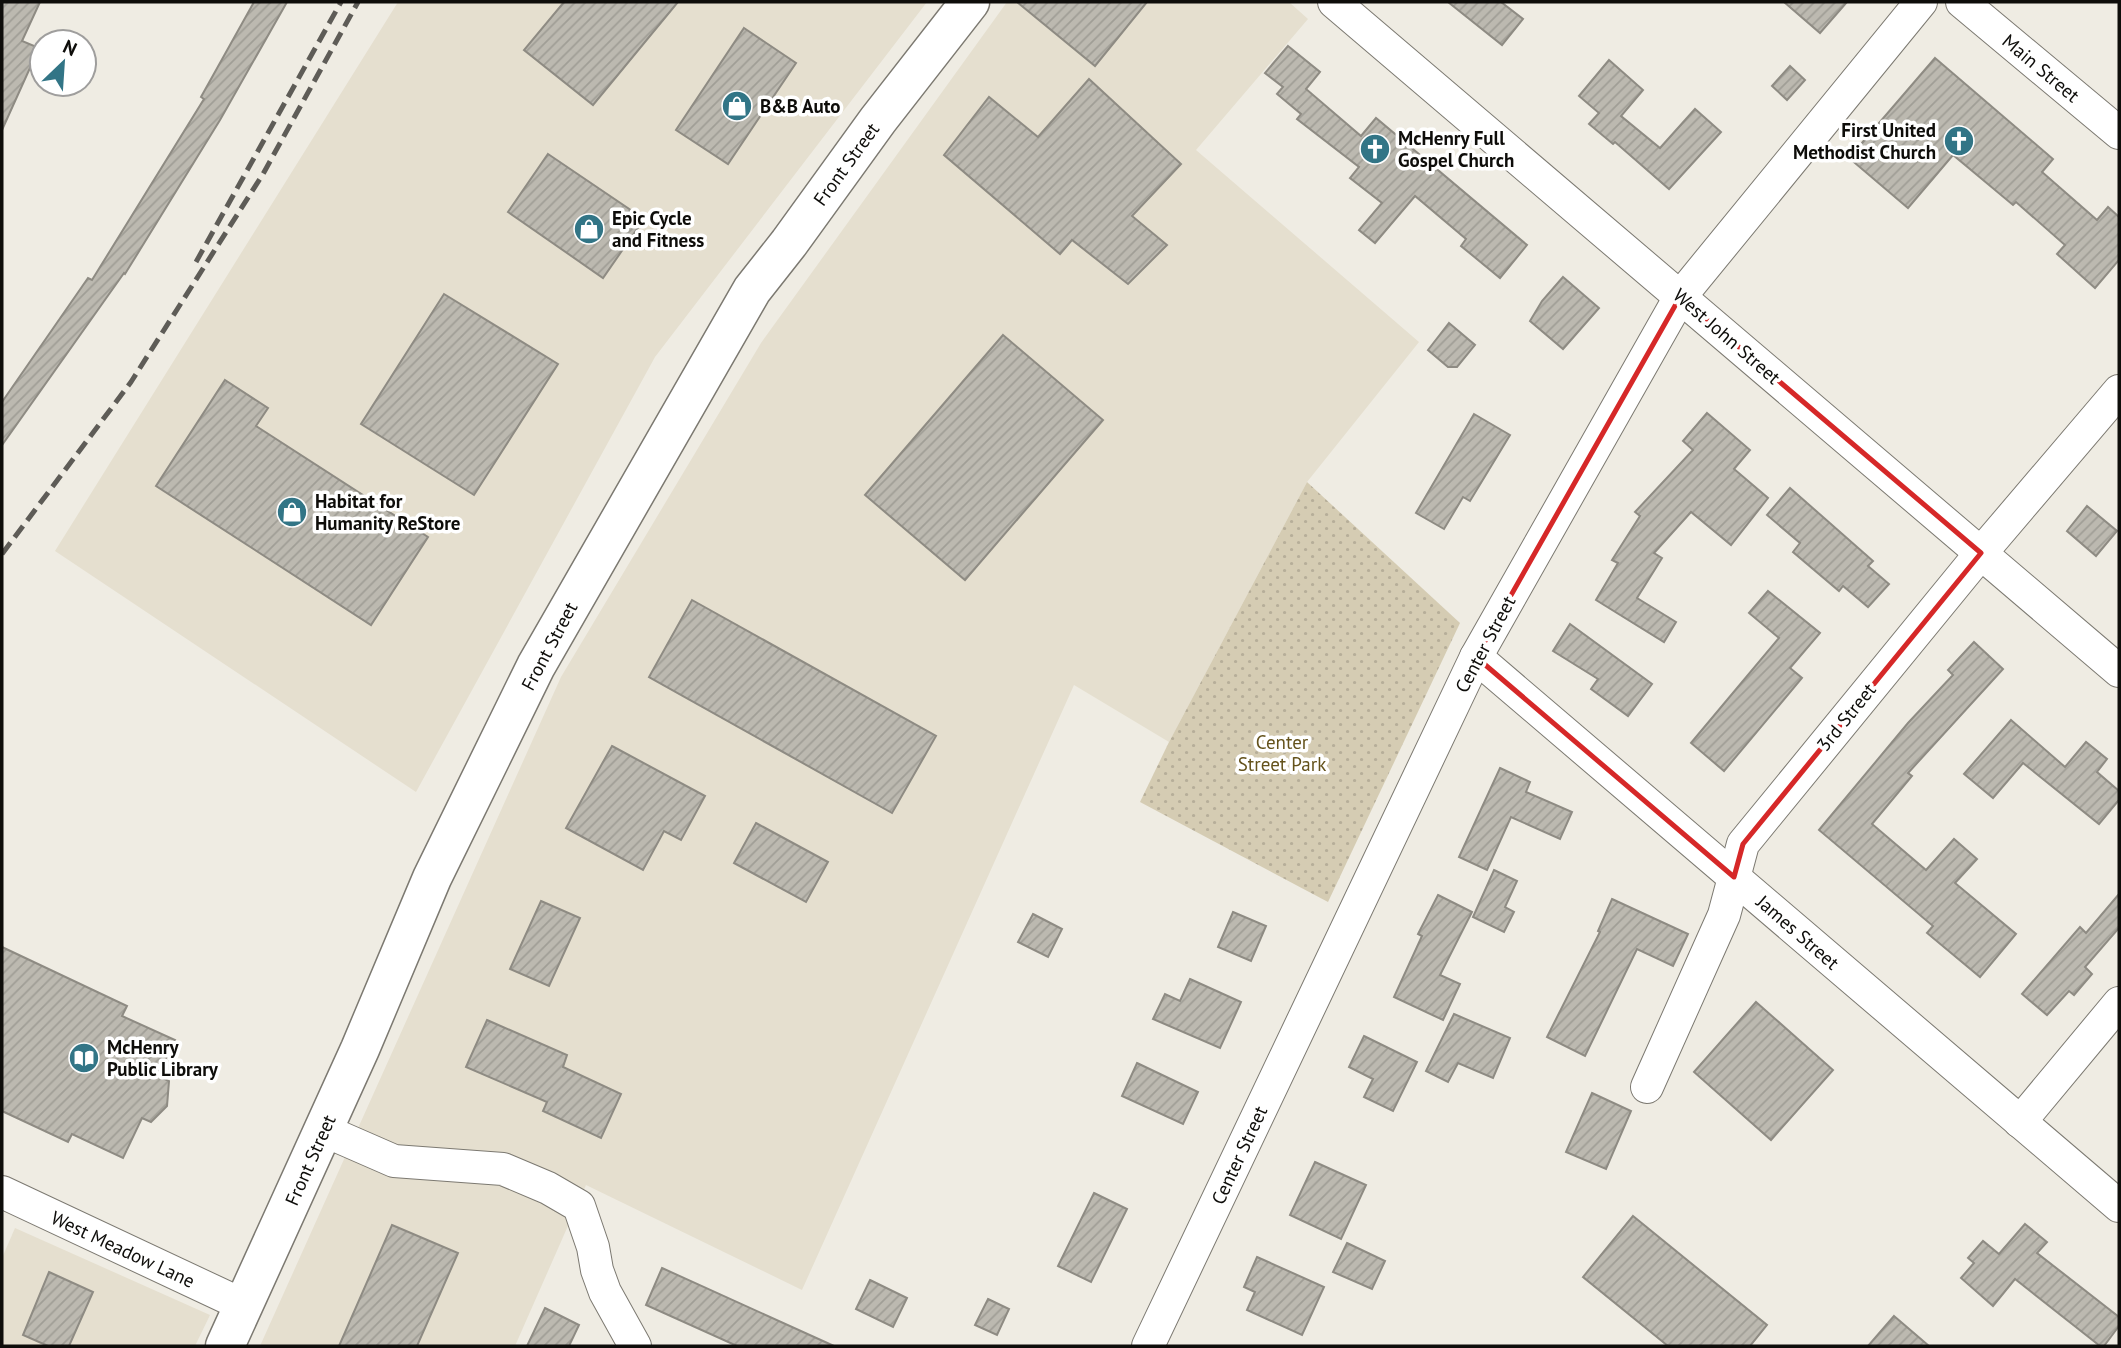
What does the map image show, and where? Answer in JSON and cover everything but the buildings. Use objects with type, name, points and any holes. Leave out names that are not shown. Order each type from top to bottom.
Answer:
[{"type":"main road","name":"Front Street","points":[[225,1346],[323,1130],[432,878],[536,666],[752,290],[877,120],[970,2]]},
{"type":"street","name":"West John Street","points":[[1334,2],[2119,671]]},
{"type":"street","name":"Center Street","points":[[1148,1346],[1476,657],[1680,297],[1921,2]]},
{"type":"street","name":"Main Street","points":[[1962,2],[2119,133]]},
{"type":"street","name":"3rd Street","points":[[1647,1087],[1724,915],[1742,844],[1981,553],[2119,391]]},
{"type":"street","name":"James Street","points":[[1476,657],[2119,1206]]},
{"type":"street","points":[[2020,1122],[2119,1003]]},
{"type":"street","points":[[323,1130],[394,1161],[503,1169],[552,1190],[579,1206],[605,1292],[635,1346]]},
{"type":"street","name":"West Meadow Lane","points":[[2,1192],[243,1305]]},
{"type":"highlighted area","points":[[1680,297],[1981,553],[1743,844],[1734,877],[1476,657]]},
{"type":"shaded area","points":[[398,2],[927,2],[655,357],[416,792],[55,551]]},
{"type":"shaded area","points":[[1007,2],[1289,2],[1308,19],[1196,150],[1419,342],[1307,482],[1169,742],[1074,685],[802,1290],[586,1185],[515,1346],[260,1346],[561,677],[761,343]]},
{"type":"shaded area","points":[[15,1228],[210,1315],[195,1346],[2,1346],[2,1258]]},
{"type":"green space","name":"Center Street Park","points":[[1307,482],[1460,623],[1328,902],[1140,802]]},
{"type":"railway","points":[[196,262],[341,2]]},
{"type":"railway","points":[[2,554],[131,382],[263,174],[358,2]]},
{"type":"place","name":"B&B Auto","points":[[737,106]]},
{"type":"place","name":"First United Methodist Church","points":[[1959,141]]},
{"type":"place","name":"McHenry Full Gospel Church","points":[[1375,149]]},
{"type":"place","name":"Epic Cycle and Fitness","points":[[589,229]]},
{"type":"place","name":"Habitat for Humanity ReStore","points":[[292,512]]},
{"type":"place","name":"McHenry Public Library","points":[[84,1058]]}]
